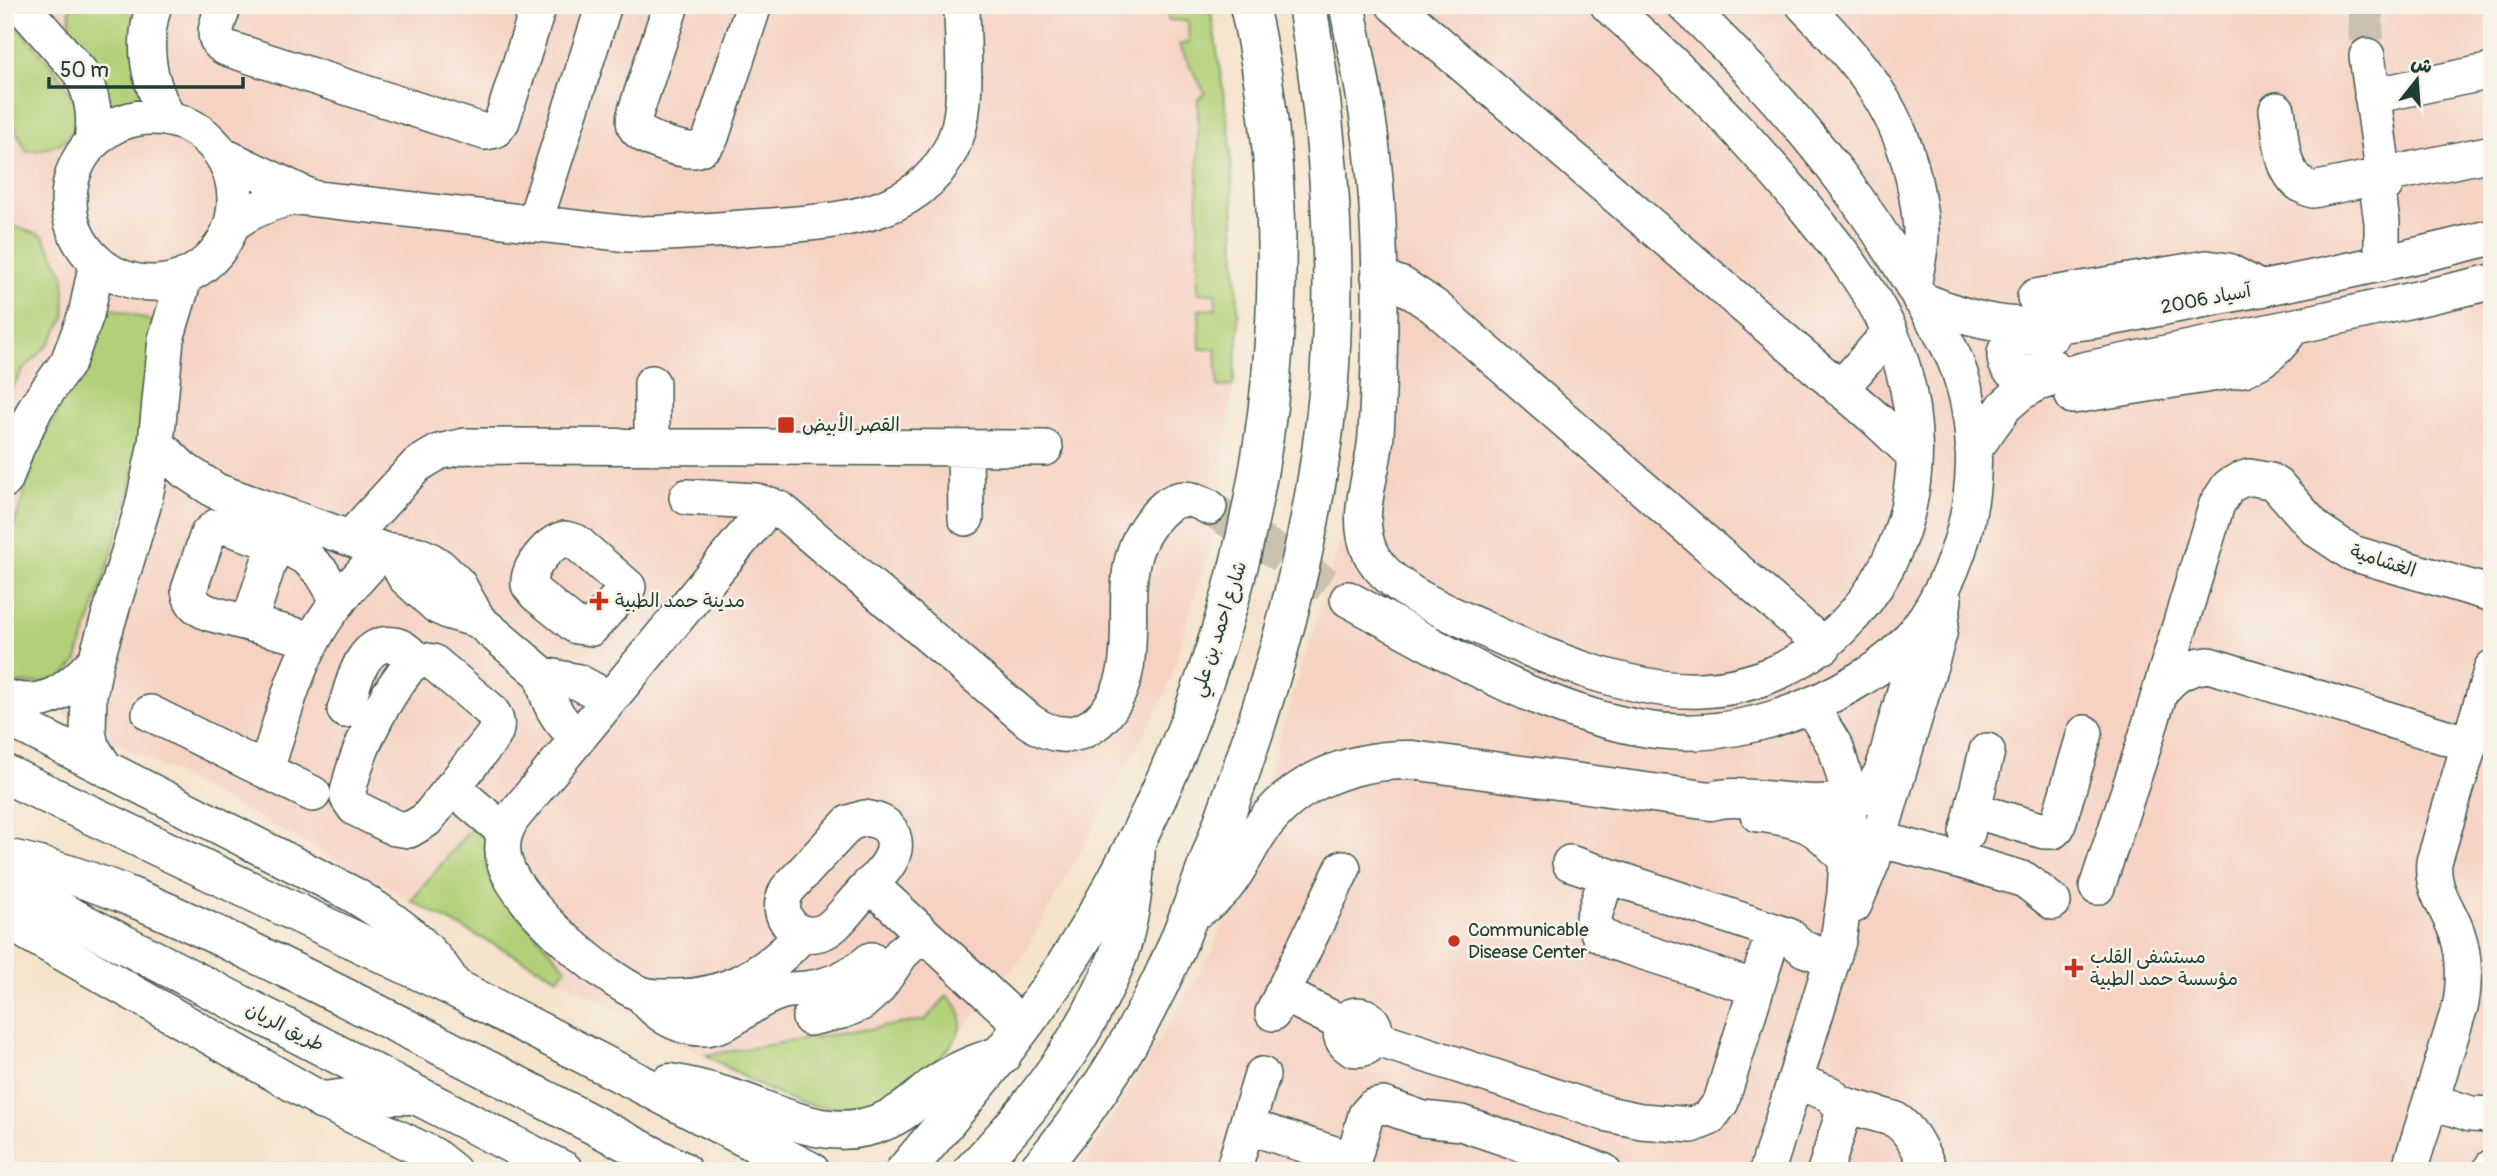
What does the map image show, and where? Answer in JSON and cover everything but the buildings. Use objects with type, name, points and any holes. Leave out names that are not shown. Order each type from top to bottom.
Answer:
[{"type":"main road","name":"شارع احمد بن علي","points":[[905,1171],[1012,1041],[1071,956],[1105,899],[1136,841],[1189,720],[1225,617],[1250,525],[1269,413],[1276,312],[1275,196],[1263,86],[1249,5]]},
{"type":"main road","points":[[1037,1171],[1088,1106],[1120,1058],[1146,1011],[1190,913],[1236,787],[1265,697],[1298,572],[1321,452],[1331,338],[1332,256],[1325,126],[1307,5]]},
{"type":"main road","points":[[1190,913],[1221,892],[1233,878],[1253,840],[1282,804],[1321,778],[1365,762],[1412,760],[1711,801],[1732,796],[1816,804],[1849,799],[1871,789],[1882,773],[1911,673],[1908,643]]},
{"type":"main road","points":[[5,774],[455,988],[810,1171]]},
{"type":"main road","points":[[972,1171],[1040,1092],[1073,1042],[1108,978],[1129,916],[1136,841]]},
{"type":"main road","points":[[5,858],[66,873],[151,904],[422,1036],[682,1171]]},
{"type":"main road","name":"طريق الريان","points":[[5,883],[551,1165]]},
{"type":"main road","points":[[632,1080],[698,1089],[813,1127],[845,1130],[877,1124],[892,1118],[948,1076],[1012,1041]]},
{"type":"main road","points":[[323,1101],[371,1095],[419,1096]]},
{"type":"main road","points":[[1073,1171],[1075,1138],[1088,1106]]},
{"type":"main road","points":[[502,1171],[551,1165]]},
{"type":"street","points":[[21,5],[53,20],[87,85],[94,113],[92,142]]},
{"type":"street","points":[[154,5],[148,32],[149,68],[153,86],[169,119]]},
{"type":"street","points":[[224,5],[215,35],[216,41],[226,48],[485,132],[495,130],[502,121],[539,5]]},
{"type":"street","points":[[569,115],[572,70],[586,5]]},
{"type":"street","points":[[534,224],[604,5]]},
{"type":"street","points":[[569,115],[590,86],[607,55],[625,5]]},
{"type":"street","points":[[671,5],[636,111],[635,123],[636,129],[645,137],[690,150],[702,147],[711,137],[754,5]]},
{"type":"street","points":[[232,224],[270,202],[299,197],[598,232],[666,234],[822,222],[858,216],[894,204],[925,183],[948,153],[956,136],[963,100],[962,5]]},
{"type":"street","points":[[1347,5],[1372,147],[1378,220],[1380,355],[1375,444],[1363,519],[1367,547],[1373,560],[1393,580],[1433,605],[1504,639],[1574,667],[1643,685],[1704,690],[1754,681],[1798,663],[1824,646],[1860,606],[1887,565],[1908,510],[1914,455],[1911,405],[1890,332],[1839,247],[1743,133],[1697,86],[1608,5]]},
{"type":"street","points":[[1394,5],[1914,455]]},
{"type":"street","points":[[1804,5],[1868,76],[1896,122],[1906,147],[1913,173],[1921,234],[1917,293]]},
{"type":"street","points":[[1692,11],[1725,74],[1743,133]]},
{"type":"street","points":[[1348,599],[1488,674],[1556,702],[1616,723],[1671,732],[1727,729],[1782,716],[1808,706],[1871,673],[1908,643],[1923,625],[1944,587],[1963,539],[1972,495],[1973,451],[1966,396],[1956,363],[1938,326],[1860,201],[1825,154],[1692,11]]},
{"type":"street","points":[[2367,57],[2385,181],[2378,193],[2382,222],[2382,264]]},
{"type":"street","points":[[2372,96],[2492,71]]},
{"type":"street","points":[[2277,110],[2287,169],[2295,182],[2303,187],[2322,189],[2385,181],[2492,153]]},
{"type":"street","points":[[136,118],[169,119],[199,132],[222,155],[235,189],[236,207],[225,241],[215,256],[201,268],[185,276],[155,283],[139,282],[124,278],[97,262],[77,235],[69,202],[75,170],[92,142],[120,123],[136,118]]},
{"type":"street","points":[[222,155],[314,198]]},
{"type":"street","points":[[2385,181],[2394,189],[2416,256]]},
{"type":"street","name":"آسياد 2006","points":[[1917,293],[1945,310],[1996,323],[2077,323],[2382,264],[2492,237]]},
{"type":"street","points":[[5,480],[36,407],[68,362],[86,315],[97,262]]},
{"type":"street","points":[[2035,297],[2207,268],[2228,271],[2261,289]]},
{"type":"street","points":[[106,769],[91,746],[88,732],[89,695],[96,660],[143,506],[156,443],[166,340],[185,276]]},
{"type":"street","points":[[1379,277],[1402,285],[1435,307],[1824,646]]},
{"type":"street","points":[[1973,451],[2005,406],[2038,383],[2078,383],[2292,327],[2492,282]]},
{"type":"street","points":[[2077,323],[2058,334],[2012,342],[2007,347],[2005,361],[2008,368],[2019,375],[2065,367],[2078,383]]},
{"type":"street","points":[[1840,389],[1890,332]]},
{"type":"street","points":[[652,383],[652,447]]},
{"type":"street","points":[[156,443],[184,470],[216,491],[387,551],[405,577],[425,597],[450,612],[478,620],[543,675],[578,682],[610,699]]},
{"type":"street","points":[[349,538],[417,465],[439,452],[465,446],[1045,448]]},
{"type":"street","points":[[965,448],[966,518]]},
{"type":"street","name":"الغشامية","points":[[2097,887],[2161,691],[2217,505],[2229,486],[2249,477],[2270,481],[2280,487],[2316,529],[2352,552],[2492,594]]},
{"type":"street","points":[[143,506],[171,494],[216,491]]},
{"type":"street","points":[[687,497],[748,500],[770,505],[797,522],[1029,721],[1047,732],[1067,735],[1087,731],[1099,721],[1117,696],[1127,651],[1129,569],[1139,539],[1148,525],[1171,502],[1186,498],[1209,507]]},
{"type":"street","points":[[770,505],[513,817],[505,832],[503,852],[507,870],[530,902],[570,944],[617,980],[642,995],[679,997],[721,1007],[757,1001],[793,989],[852,1008],[870,997],[877,970],[901,954],[923,933]]},
{"type":"street","points":[[313,640],[209,613],[197,607],[190,597],[191,584],[205,539],[216,527],[227,527],[298,552],[315,565],[339,601]]},
{"type":"street","points":[[249,623],[275,543]]},
{"type":"street","points":[[266,770],[302,663],[313,640],[339,601],[387,551]]},
{"type":"street","points":[[628,586],[672,624]]},
{"type":"street","points":[[1767,1171],[1837,942],[1864,884],[1878,839],[1939,634],[1944,611],[1944,587]]},
{"type":"street","points":[[2183,615],[2191,643],[2209,665]]},
{"type":"street","points":[[345,710],[361,664],[371,650],[387,644],[396,645],[411,654],[416,661]]},
{"type":"street","points":[[5,697],[30,703],[46,700],[68,688],[96,660]]},
{"type":"street","points":[[416,661],[433,662],[496,718],[495,735],[421,824],[409,830],[395,828],[355,808],[348,798],[348,792],[370,728],[397,682],[416,661]]},
{"type":"street","points":[[2161,691],[2176,674],[2209,665],[2469,744]]},
{"type":"street","points":[[2409,1171],[2463,989],[2478,962],[2456,932],[2438,895],[2433,873],[2437,851],[2492,668]]},
{"type":"street","points":[[543,675],[545,690],[553,710],[566,728],[578,738]]},
{"type":"street","points":[[1808,706],[1836,748],[1849,799],[1847,861],[1837,942]]},
{"type":"street","points":[[150,713],[313,794]]},
{"type":"street","points":[[5,717],[355,895],[381,911],[427,950],[447,973],[455,988]]},
{"type":"street","points":[[1973,810],[2043,831],[2053,831],[2057,827],[2085,733]]},
{"type":"street","points":[[1959,860],[1987,751]]},
{"type":"street","points":[[452,787],[505,832]]},
{"type":"street","points":[[1711,801],[1735,810],[1804,822],[1822,833],[1847,861]]},
{"type":"street","points":[[866,818],[882,822],[893,836],[890,861],[842,915],[821,933],[803,933],[795,930],[784,916],[783,898],[787,890],[849,823],[866,818]]},
{"type":"street","points":[[1878,839],[2025,880],[2053,902]]},
{"type":"street","points":[[1570,863],[1781,934],[1819,935],[1837,942]]},
{"type":"street","points":[[1343,867],[1278,1003],[1343,1024],[1342,1036],[1354,1049],[1367,1047],[1375,1038],[1608,1114],[1641,1121],[1692,1125],[1709,1118],[1721,1102],[1756,988],[1781,934]]},
{"type":"street","points":[[1607,876],[1592,919],[1599,934],[1614,942],[1756,988]]},
{"type":"street","points":[[870,884],[923,933],[1012,1041]]},
{"type":"street","points":[[842,915],[877,970]]},
{"type":"street","points":[[5,920],[323,1101],[433,1155],[453,1171]]},
{"type":"street","points":[[793,989],[803,933]]},
{"type":"street","points":[[1233,1171],[1262,1075]]},
{"type":"street","points":[[1793,1089],[1825,1092],[1842,1104],[1894,1119],[1913,1136],[1930,1171]]},
{"type":"street","points":[[1530,1159],[1536,1090]]},
{"type":"street","points":[[2433,1093],[2481,1099],[2492,1107]]},
{"type":"street","points":[[2433,1093],[2472,1114],[2492,1115]]},
{"type":"street","points":[[1825,1171],[1842,1104]]},
{"type":"street","points":[[1247,1126],[1351,1165],[1366,1115],[1373,1107],[1388,1107],[1423,1119],[1461,1123],[1530,1159],[1602,1170],[1608,1114]]},
{"type":"shaded area","name":"مدينة حمد الطبية","points":[[5,5],[1210,5],[1230,136],[1239,331],[1218,518],[1166,694],[1023,956],[936,1062],[885,1098],[865,1104],[823,1107],[802,1103],[769,1091],[5,683]]},
{"type":"shaded area","points":[[1345,5],[2492,5],[2492,1171],[1080,1171],[1213,951],[1343,534],[1373,331]]},
{"type":"green space","points":[[70,5],[142,5],[148,108],[105,122],[69,35]]},
{"type":"green space","points":[[1168,5],[1210,5],[1230,136],[1239,331],[1233,386],[1218,387],[1216,349],[1200,349],[1199,310],[1216,309],[1215,293],[1198,293],[1198,99],[1205,93],[1179,45],[1189,42],[1188,21],[1168,20]]},
{"type":"green space","points":[[18,28],[62,80],[73,99],[77,117],[73,133],[57,145],[27,152],[5,109],[5,37]]},
{"type":"green space","points":[[10,225],[43,236],[64,274],[65,317],[49,344],[23,370],[5,401],[5,241]]},
{"type":"green space","points":[[109,307],[154,322],[140,437],[130,489],[76,662],[58,682],[16,684],[5,679],[5,555],[36,455]]},
{"type":"green space","points":[[472,827],[486,840],[486,865],[495,889],[566,968],[558,978],[411,901]]},
{"type":"green space","points":[[947,996],[958,1008],[961,1023],[958,1033],[943,1055],[896,1092],[863,1104],[823,1107],[792,1100],[762,1087],[706,1055],[925,1020]]},
{"type":"tunnel","points":[[2365,5],[2367,56]]},
{"type":"tunnel","points":[[1209,507],[1348,599]]},
{"type":"place","name":"القصر الأبيض","points":[[786,425]]},
{"type":"place","name":"مدينة حمد الطبية","points":[[599,601]]},
{"type":"place","name":"Communicable Disease Center","points":[[1454,941]]},
{"type":"place","name":"مستشفى القلب مؤسسة حمد الطبية","points":[[2074,968]]}]
